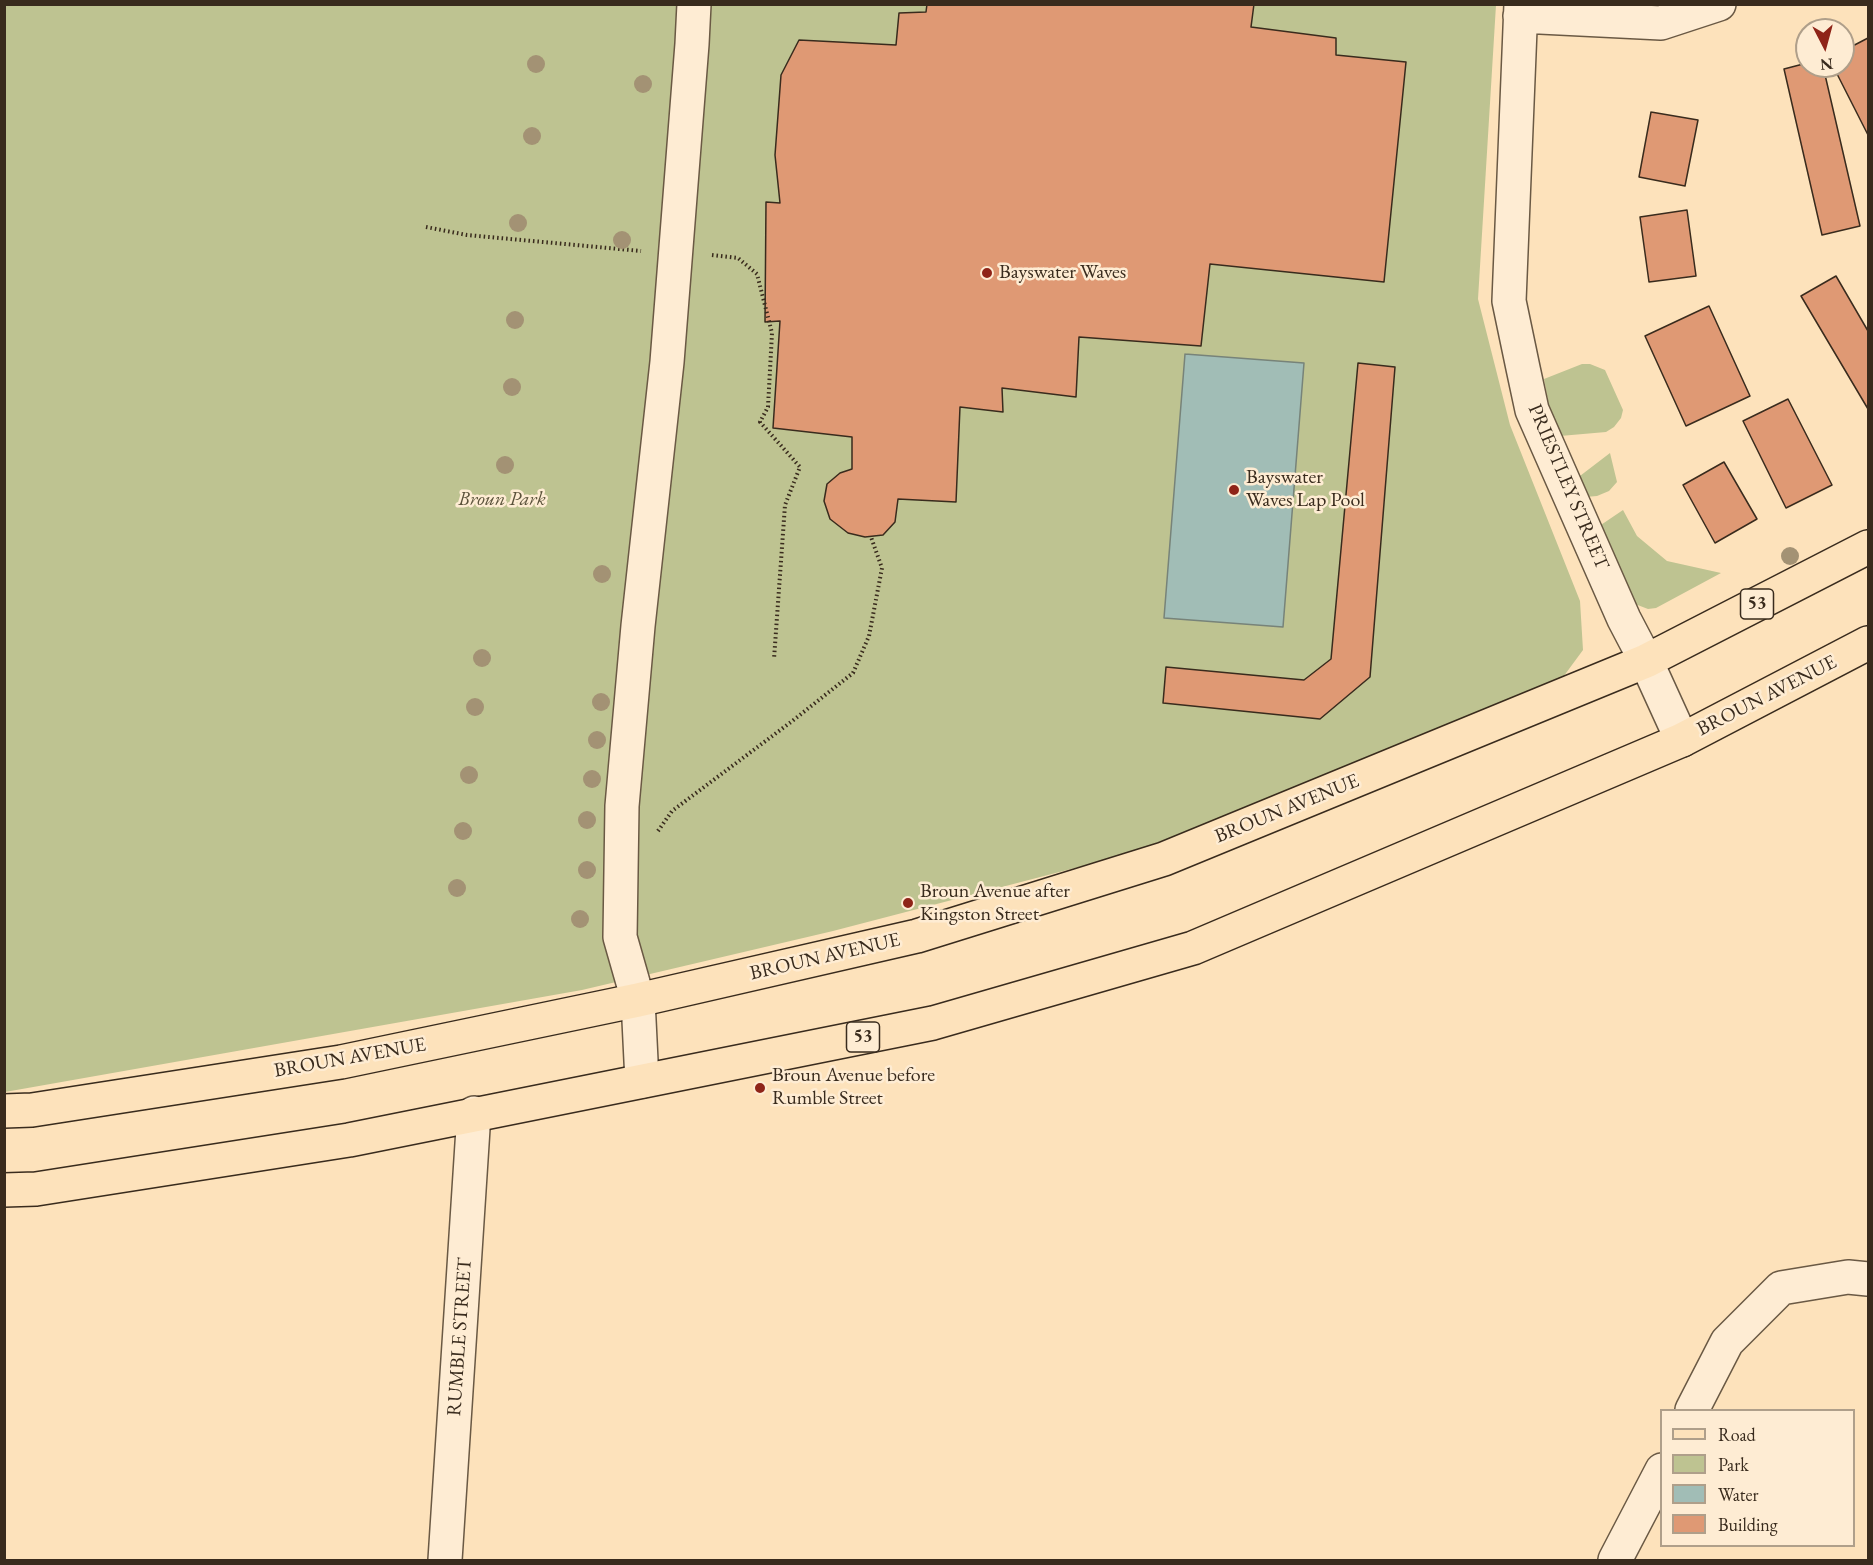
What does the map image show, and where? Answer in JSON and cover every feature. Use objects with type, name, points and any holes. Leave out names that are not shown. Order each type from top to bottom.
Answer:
[{"type":"main road","name":"BROUN AVENUE","points":[[4,1111],[32,1110],[341,1062],[638,1000],[917,936],[1164,859],[1646,662],[1869,547]]},
{"type":"main road","name":"BROUN AVENUE","points":[[4,1190],[36,1189],[349,1140],[474,1113],[933,1023],[1193,948],[1682,740],[1869,643]]},
{"type":"street","points":[[642,1081],[638,1000],[620,937],[622,806],[638,626],[667,362],[694,4]]},
{"type":"street","points":[[1521,10],[1661,23],[1719,4]]},
{"type":"street","name":"PRIESTLEY STREET","points":[[1521,10],[1509,301],[1532,410],[1624,619],[1682,740]]},
{"type":"street","name":"RUMBLE STREET","points":[[445,1560],[474,1113]]},
{"type":"street","points":[[1693,1409],[1727,1342],[1781,1287],[1848,1277],[1869,1279]]},
{"type":"street","points":[[1615,1560],[1660,1474]]},
{"type":"path","points":[[426,227],[468,235],[676,254],[726,256],[738,258],[757,274],[772,333],[768,407],[760,422],[800,467],[785,506],[774,658]]},
{"type":"path","points":[[654,837],[672,811],[853,673],[868,636],[882,568],[871,537]]},
{"type":"green space","name":"Broun Park","points":[[5,5],[1496,5],[1478,299],[1510,425],[1580,601],[1583,650],[1555,688],[1395,757],[1117,857],[833,931],[582,990],[5,1092]]},
{"type":"green space","points":[[1582,364],[1590,364],[1605,370],[1623,410],[1621,418],[1614,427],[1606,432],[1560,436],[1549,406],[1544,379]]},
{"type":"green space","points":[[1610,453],[1617,482],[1609,491],[1597,496],[1585,497],[1576,479]]},
{"type":"green space","points":[[1623,510],[1637,536],[1667,561],[1721,573],[1656,608],[1648,609],[1635,604],[1617,582],[1592,531]]},
{"type":"water","name":"Bayswater Waves Lap Pool","points":[[1185,354],[1304,363],[1283,627],[1164,618]]},
{"type":"building","name":"Bayswater Waves","points":[[927,4],[1254,4],[1251,27],[1336,38],[1336,55],[1406,62],[1384,282],[1210,264],[1201,346],[1079,337],[1076,397],[1002,388],[1003,412],[960,407],[956,502],[898,499],[895,522],[883,535],[865,537],[848,533],[830,519],[824,501],[827,484],[840,473],[852,469],[852,437],[773,428],[780,321],[765,322],[766,202],[780,203],[775,155],[781,75],[799,40],[896,45],[899,13],[926,12]]},
{"type":"building","points":[[1868,38],[1868,135],[1839,78],[1855,78],[1855,45]]},
{"type":"building","points":[[1795,66],[1795,78],[1826,78],[1860,226],[1822,235],[1784,69]]},
{"type":"building","points":[[1651,112],[1698,120],[1685,186],[1639,177]]},
{"type":"building","points":[[1687,210],[1696,276],[1649,282],[1640,217]]},
{"type":"building","points":[[1836,276],[1868,331],[1868,409],[1801,296]]},
{"type":"building","points":[[1709,306],[1750,396],[1686,426],[1645,336]]},
{"type":"building","points":[[1358,363],[1395,367],[1370,677],[1320,719],[1163,703],[1166,667],[1304,680],[1331,659]]},
{"type":"building","points":[[1788,399],[1832,485],[1786,508],[1743,421]]},
{"type":"building","points":[[1724,462],[1757,519],[1715,543],[1683,485]]},
{"type":"place","name":"Bayswater Waves","points":[[987,273]]},
{"type":"place","name":"Bayswater Waves Lap Pool","points":[[1234,490]]},
{"type":"place","name":"Broun Avenue after Kingston Street","points":[[908,903]]},
{"type":"place","name":"Broun Avenue before Rumble Street","points":[[760,1088]]}]
